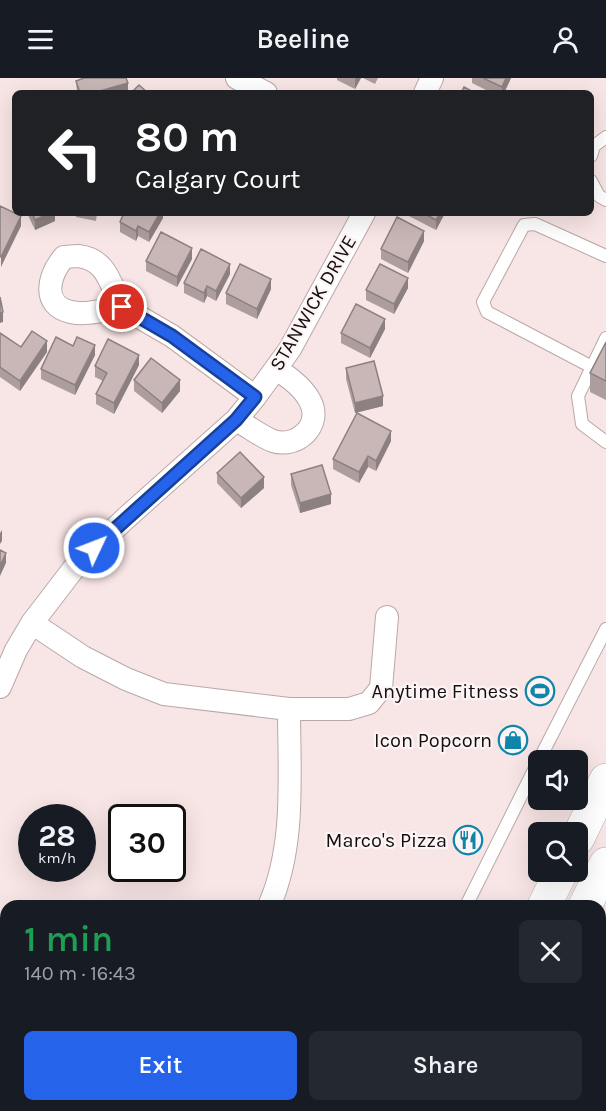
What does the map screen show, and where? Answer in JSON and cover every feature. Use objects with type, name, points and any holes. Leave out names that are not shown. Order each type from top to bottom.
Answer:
[{"type":"main road","points":[[586,822],[606,780]]},
{"type":"main road","points":[[588,900],[606,864]]},
{"type":"main road","points":[[547,900],[556,882]]},
{"type":"street","points":[[237,78],[260,90]]},
{"type":"street","name":"STANWICK DRIVE","points":[[0,687],[16,650],[32,623],[78,563],[236,420],[255,397],[295,340],[362,216]]},
{"type":"street","points":[[122,307],[172,336],[255,397]]},
{"type":"street","points":[[236,420],[273,441],[297,441],[304,434],[313,419],[309,399],[295,383],[276,369]]},
{"type":"street","points":[[32,623],[83,657],[126,679],[165,694],[289,709],[349,709],[369,703],[381,688],[387,617]]},
{"type":"street","points":[[271,900],[284,857],[289,822],[289,709]]},
{"type":"lane","points":[[594,187],[599,196],[606,200]]},
{"type":"lane","points":[[592,367],[487,312],[483,302],[524,225],[535,224],[606,256]]},
{"type":"lane","points":[[606,338],[578,396],[582,423],[606,442]]},
{"type":"lane","points":[[545,750],[606,629]]},
{"type":"lane","points":[[469,900],[528,783]]},
{"type":"building","points":[[84,78],[126,78],[128,83],[104,90],[79,90],[76,81]]},
{"type":"building","points":[[483,78],[506,78],[502,87]]},
{"type":"building","points":[[139,85],[145,90],[134,90]]},
{"type":"building","points":[[0,206],[12,212],[12,216],[21,216],[0,256]]},
{"type":"building","points":[[123,216],[158,216],[149,232],[138,226],[136,231],[120,222]]},
{"type":"building","points":[[397,217],[424,231],[408,262],[381,249]]},
{"type":"building","points":[[161,232],[192,248],[177,277],[146,261]]},
{"type":"building","points":[[201,249],[230,264],[216,291],[207,286],[204,293],[184,283]]},
{"type":"building","points":[[240,264],[271,279],[257,309],[226,293]]},
{"type":"building","points":[[380,264],[408,278],[394,304],[366,290]]},
{"type":"building","points":[[0,297],[3,312],[0,313]]},
{"type":"building","points":[[356,304],[385,319],[370,348],[341,333]]},
{"type":"building","points":[[32,331],[47,341],[20,381],[0,367],[0,333],[21,347]]},
{"type":"building","points":[[56,337],[73,346],[77,337],[95,345],[75,385],[41,369]]},
{"type":"building","points":[[108,339],[139,355],[114,403],[96,394],[107,373],[95,366]]},
{"type":"building","points":[[606,342],[606,381],[590,373]]},
{"type":"building","points":[[151,358],[180,380],[162,403],[134,380]]},
{"type":"building","points":[[374,361],[383,396],[355,403],[346,368]]},
{"type":"building","points":[[357,413],[391,431],[376,461],[368,456],[359,472],[333,459]]},
{"type":"building","points":[[240,452],[264,477],[241,498],[217,473]]},
{"type":"building","points":[[322,465],[331,494],[300,503],[291,474]]},
{"type":"building","points":[[0,550],[6,553],[0,566]]},
{"type":"place","name":"Anytime Fitness","points":[[540,691]]},
{"type":"place","name":"Icon Popcorn","points":[[513,740]]},
{"type":"place","name":"Marco's Pizza","points":[[468,840]]},
{"type":"route","points":[[94,548],[236,420],[255,397],[172,336],[122,307]]}]
